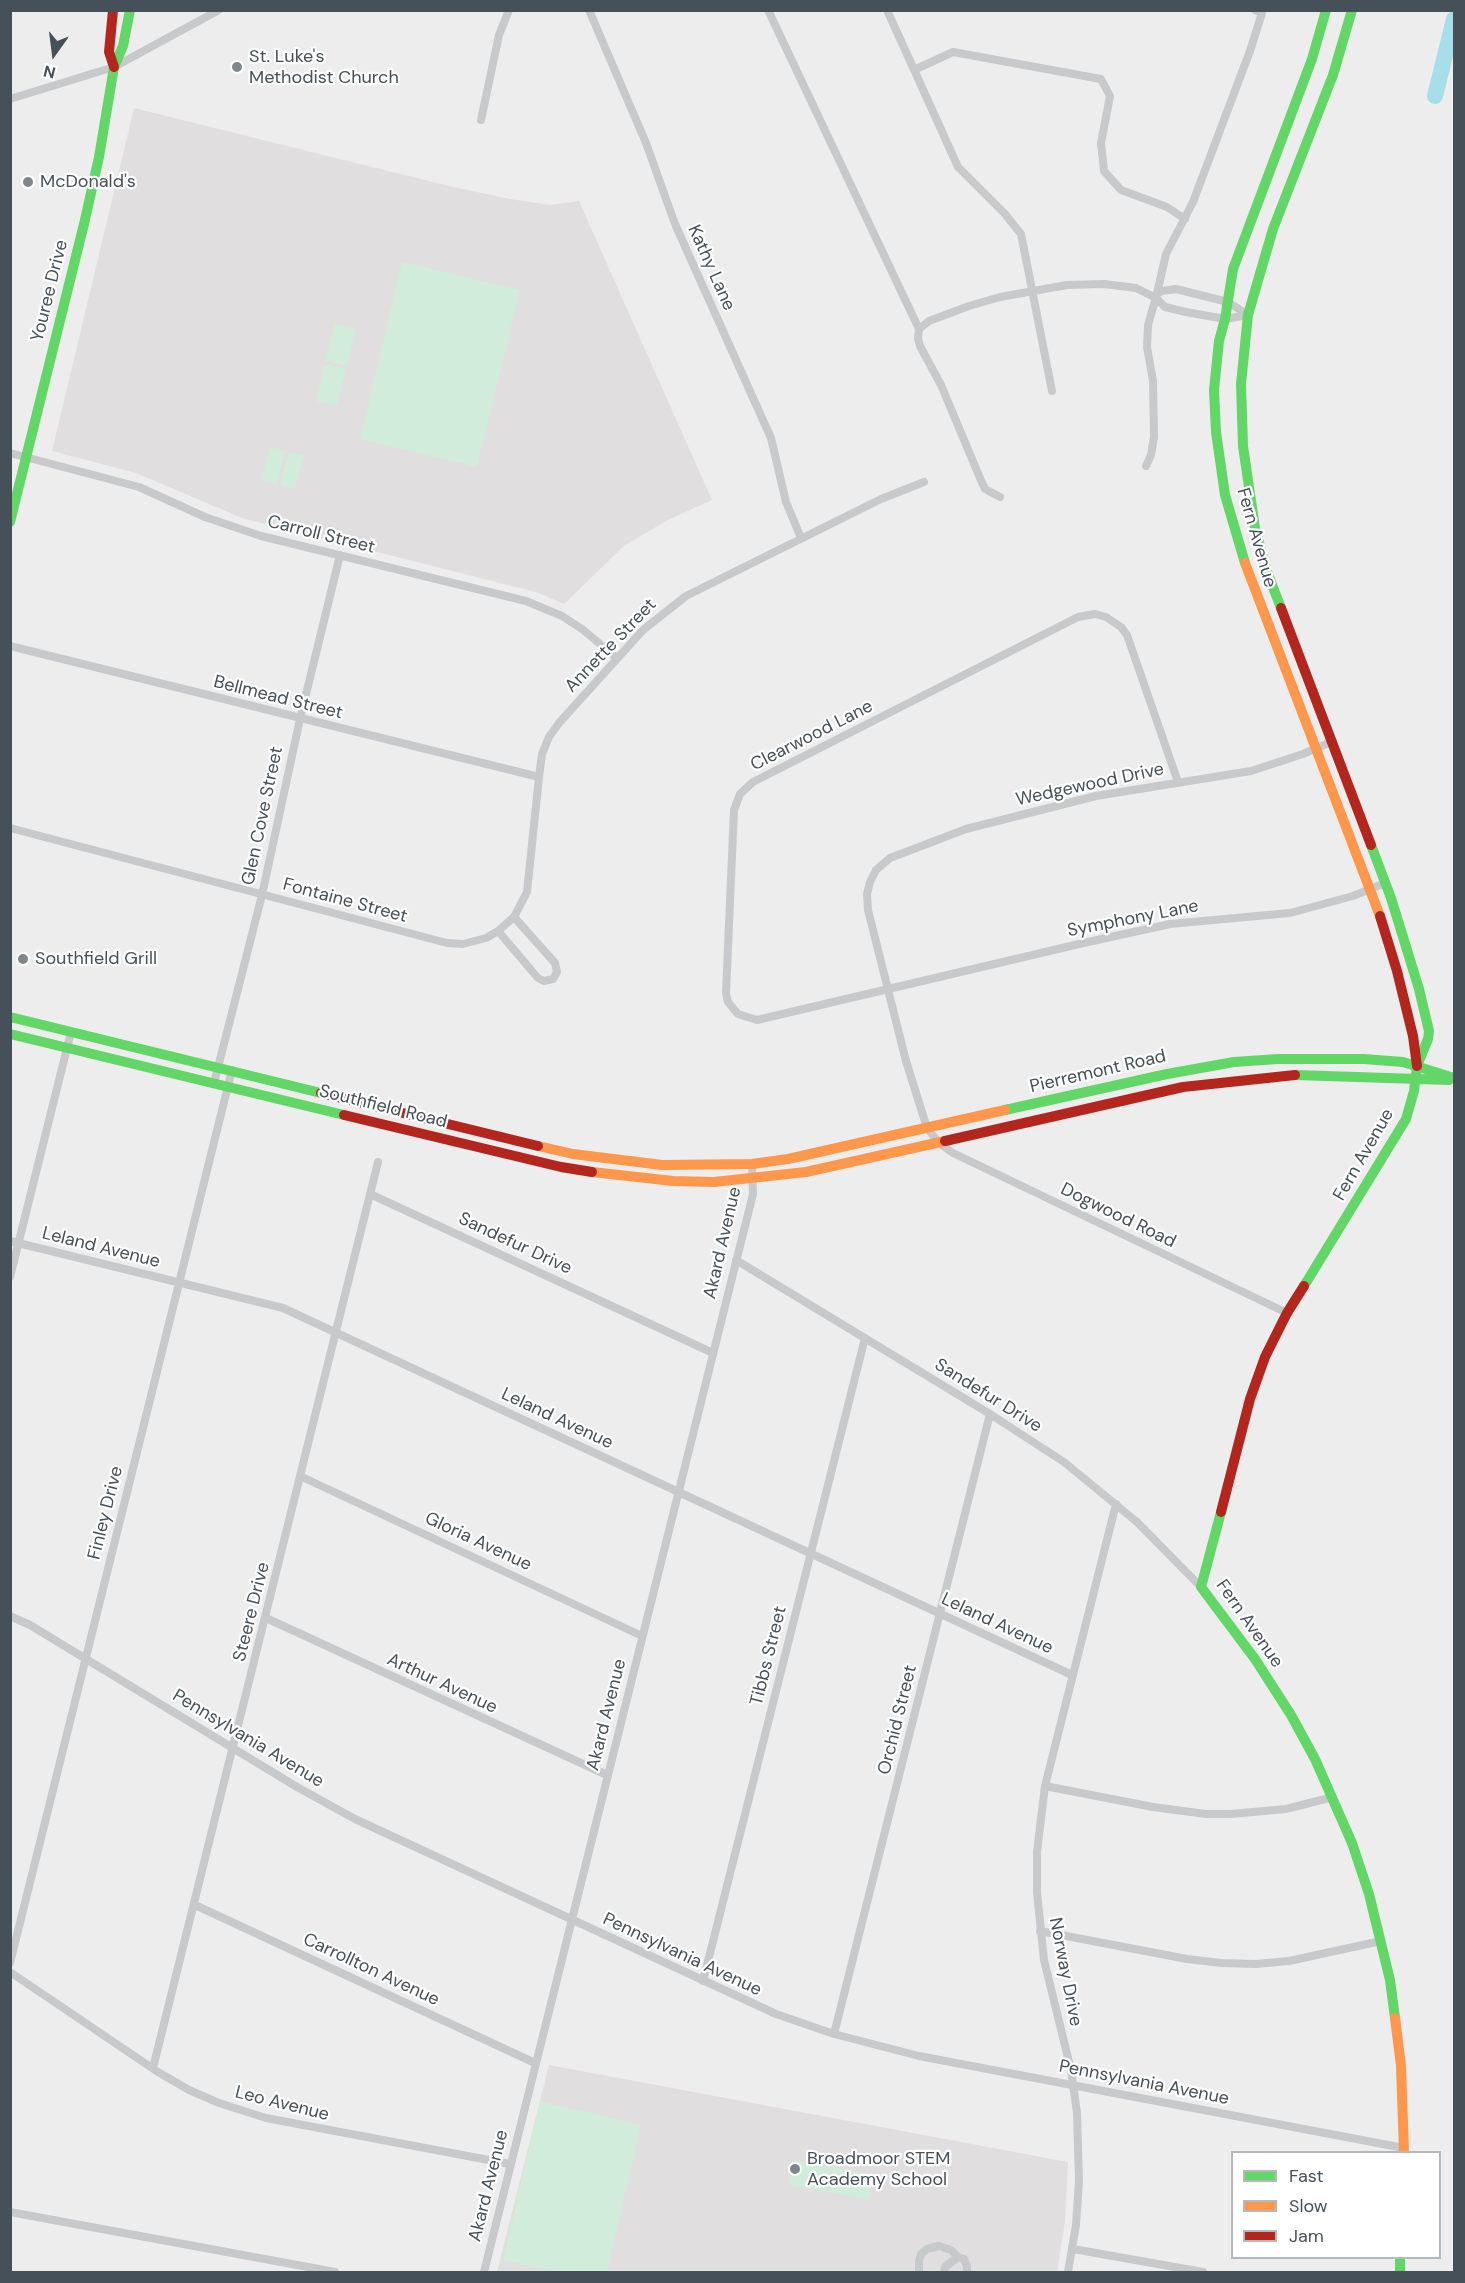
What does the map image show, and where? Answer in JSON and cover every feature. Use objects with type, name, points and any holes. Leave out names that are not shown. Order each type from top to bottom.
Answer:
[{"type":"main road","name":"Youree Drive","points":[[113,10],[109,52],[114,67]]},
{"type":"main road","name":"Youree Drive","points":[[10,522],[98,163],[114,67],[123,46],[130,10]]},
{"type":"main road","name":"Fern Avenue","points":[[1326,10],[1312,59],[1233,269],[1219,341],[1214,390],[1216,432],[1225,495],[1236,538],[1261,610],[1287,670],[1371,890],[1397,971],[1418,1066]]},
{"type":"main road","name":"Fern Avenue","points":[[1352,10],[1333,75],[1273,229],[1248,315],[1240,401],[1245,469],[1254,528],[1279,609],[1333,741],[1385,884],[1410,958],[1429,1031],[1406,1119],[1287,1313],[1265,1358],[1250,1399],[1201,1587],[1256,1659],[1291,1715],[1333,1797],[1352,1842],[1381,1941],[1397,2024],[1404,2150]]},
{"type":"main road","name":"Southfield Road","points":[[10,1017],[573,1154],[672,1166],[752,1164]]},
{"type":"main road","name":"Southfield Road","points":[[10,1034],[579,1171],[672,1182],[753,1179]]},
{"type":"main road","name":"Pierremont Road","points":[[752,1164],[806,1155],[1211,1065],[1278,1059],[1364,1059],[1402,1062],[1455,1079]]},
{"type":"main road","points":[[1167,1074],[1169,1089]]},
{"type":"main road","name":"Pierremont Road","points":[[753,1179],[806,1172],[1169,1089],[1238,1080],[1296,1076],[1455,1079]]},
{"type":"main road","points":[[389,1126],[393,1110]]},
{"type":"main road","points":[[983,1115],[989,1131]]},
{"type":"main road","points":[[495,1151],[498,1136]]},
{"type":"main road","points":[[629,1178],[631,1162]]},
{"type":"street","points":[[10,99],[114,67],[219,10]]},
{"type":"street","points":[[481,120],[499,35],[509,10]]},
{"type":"street","name":"Kathy Lane","points":[[589,10],[646,143],[675,224],[771,438],[786,502],[801,538]]},
{"type":"street","points":[[768,10],[919,329],[920,346],[941,385],[970,460],[986,489],[1000,497]]},
{"type":"street","points":[[887,10],[958,167],[1005,214],[1021,234],[1052,391]]},
{"type":"street","points":[[1146,466],[1151,455],[1154,437],[1153,381],[1147,347],[1148,325],[1166,254],[1193,202],[1250,51],[1262,13],[1256,10]]},
{"type":"street","points":[[914,70],[953,52],[1101,79],[1110,96],[1101,143],[1104,171],[1121,190],[1167,207],[1185,219]]},
{"type":"street","points":[[919,329],[929,321],[969,306],[1067,285],[1104,284],[1136,288],[1156,298],[1165,307],[1225,319],[1248,315]]},
{"type":"street","points":[[1156,298],[1157,294],[1162,291],[1176,289],[1228,302],[1248,315]]},
{"type":"street","name":"Carroll Street","points":[[10,453],[139,486],[205,517],[234,527],[526,601],[550,610],[572,623],[617,658]]},
{"type":"street","name":"Annette Street","points":[[498,932],[514,917],[525,899],[530,877],[543,754],[554,730],[617,658],[653,620],[680,600],[881,499],[924,482]]},
{"type":"street","name":"Glen Cove Street","points":[[214,1083],[262,895],[300,719],[340,555]]},
{"type":"street","name":"Clearwood Lane","points":[[887,989],[757,1020],[738,1014],[730,1006],[726,993],[734,810],[740,794],[753,782],[1078,617],[1095,614],[1112,620],[1127,635],[1178,782]]},
{"type":"street","name":"Bellmead Street","points":[[10,646],[539,777]]},
{"type":"street","name":"Wedgewood Drive","points":[[887,989],[868,910],[867,894],[876,870],[890,858],[942,837],[1064,803],[1251,771],[1333,741]]},
{"type":"street","name":"Fontaine Street","points":[[10,828],[447,943],[471,943],[498,932]]},
{"type":"street","name":"Symphony Lane","points":[[887,989],[1170,924],[1290,913],[1385,884]]},
{"type":"street","points":[[498,932],[538,978],[544,981],[553,980],[557,972],[555,963],[514,917]]},
{"type":"street","points":[[887,989],[927,1128],[939,1143]]},
{"type":"street","points":[[10,1277],[15,1242],[71,1032]]},
{"type":"street","name":"Finley Drive","points":[[10,1963],[232,1070]]},
{"type":"street","name":"Dogwood Road","points":[[939,1143],[953,1153],[1287,1313]]},
{"type":"street","name":"Steere Drive","points":[[153,2068],[378,1162]]},
{"type":"street","name":"Akard Avenue","points":[[483,2272],[753,1194],[752,1164]]},
{"type":"street","name":"Sandefur Drive","points":[[370,1194],[713,1353]]},
{"type":"street","name":"Leland Avenue","points":[[15,1242],[283,1308],[1072,1675]]},
{"type":"street","name":"Sandefur Drive","points":[[736,1260],[990,1414],[1064,1462],[1116,1504],[1171,1555],[1201,1587]]},
{"type":"street","name":"Tibbs Street","points":[[703,1981],[865,1338]]},
{"type":"street","name":"Orchid Street","points":[[834,2034],[990,1414]]},
{"type":"street","name":"Gloria Avenue","points":[[300,1476],[642,1636]]},
{"type":"street","name":"Norway Drive","points":[[1068,2272],[1073,2249],[1079,2181],[1079,2136],[1073,2085],[1044,1960],[1036,1892],[1037,1852],[1045,1786],[1116,1504]]},
{"type":"street","name":"Pennsylvania Avenue","points":[[10,1616],[30,1624],[297,1787],[355,1819],[776,2014],[834,2034],[919,2056],[1404,2150]]},
{"type":"street","name":"Arthur Avenue","points":[[266,1618],[607,1775]]},
{"type":"street","points":[[1045,1786],[1153,1807],[1206,1814],[1286,1809],[1333,1797]]},
{"type":"street","name":"Carrollton Avenue","points":[[195,1905],[536,2063]]},
{"type":"street","points":[[1040,1931],[1221,1964],[1289,1961],[1381,1941]]},
{"type":"street","name":"Leo Avenue","points":[[10,1972],[189,2090],[250,2114],[510,2164]]},
{"type":"street","points":[[10,2212],[335,2272]]},
{"type":"street","points":[[919,2272],[921,2254],[927,2249],[939,2246],[951,2250],[964,2259],[968,2266],[967,2272]]},
{"type":"street","points":[[1073,2249],[1203,2272]]},
{"type":"street","points":[[944,2272],[945,2267],[958,2257]]},
{"type":"shaded area","points":[[134,108],[510,199],[550,205],[579,201],[712,500],[668,520],[625,545],[564,604],[536,592],[242,518],[136,473],[52,451]]},
{"type":"shaded area","name":"Broadmoor STEM Academy School","points":[[549,2065],[1068,2162],[1065,2222],[1057,2272],[497,2272]]},
{"type":"green space","points":[[402,262],[520,290],[477,467],[360,439]]},
{"type":"green space","points":[[335,324],[356,329],[347,366],[325,361]]},
{"type":"green space","points":[[325,364],[346,369],[337,406],[316,401]]},
{"type":"green space","points":[[270,447],[285,451],[277,484],[261,480]]},
{"type":"green space","points":[[289,452],[304,456],[295,489],[280,485]]},
{"type":"green space","points":[[540,2101],[641,2125],[607,2272],[555,2272],[503,2260]]},
{"type":"green space","points":[[794,2160],[831,2168],[827,2192],[789,2185]]},
{"type":"green space","points":[[833,2167],[873,2175],[868,2200],[828,2192]]},
{"type":"waterway","points":[[1435,96],[1454,19]]},
{"type":"traffic: fast","points":[[10,522],[84,224],[99,157],[114,67],[123,46],[130,10]]},
{"type":"traffic: fast","points":[[1245,563],[1225,495],[1216,432],[1214,390],[1219,341],[1233,269],[1312,59],[1326,10]]},
{"type":"traffic: fast","points":[[1281,608],[1266,569],[1255,528],[1243,446],[1241,384],[1248,315],[1273,229],[1333,75],[1352,10]]},
{"type":"traffic: fast","points":[[1304,1286],[1406,1119],[1414,1091],[1417,1066],[1428,1039],[1429,1031],[1419,989],[1391,898],[1371,845]]},
{"type":"traffic: fast","points":[[10,1017],[321,1093]]},
{"type":"traffic: fast","points":[[10,1034],[344,1115]]},
{"type":"traffic: fast","points":[[1005,1110],[1167,1074],[1234,1062],[1278,1059],[1364,1059],[1403,1062],[1454,1078]]},
{"type":"traffic: fast","points":[[1295,1075],[1449,1080]]},
{"type":"traffic: fast","points":[[1221,1512],[1201,1587],[1255,1659],[1291,1715],[1315,1759],[1352,1843],[1369,1894],[1390,1980],[1395,2018]]},
{"type":"traffic: fast","points":[[1400,2259],[1400,2272]]},
{"type":"traffic: slow","points":[[1245,563],[1380,916]]},
{"type":"traffic: slow","points":[[538,1146],[573,1154],[662,1165],[752,1164],[788,1159],[1005,1110]]},
{"type":"traffic: slow","points":[[592,1172],[673,1181],[714,1182],[806,1172],[945,1141]]},
{"type":"traffic: slow","points":[[1395,2018],[1401,2066],[1404,2151]]},
{"type":"traffic: jam","points":[[113,10],[109,52],[114,67]]},
{"type":"traffic: jam","points":[[1281,608],[1371,845]]},
{"type":"traffic: jam","points":[[1380,916],[1397,971],[1413,1036],[1417,1066]]},
{"type":"traffic: jam","points":[[945,1141],[1183,1087],[1295,1075]]},
{"type":"traffic: jam","points":[[321,1093],[538,1146]]},
{"type":"traffic: jam","points":[[344,1115],[561,1167],[592,1172]]},
{"type":"traffic: jam","points":[[1221,1512],[1250,1399],[1265,1357],[1287,1313],[1304,1286]]},
{"type":"place","name":"St. Luke's Methodist Church","points":[[237,67]]},
{"type":"place","name":"McDonald's","points":[[28,182]]},
{"type":"place","name":"Southfield Grill","points":[[23,959]]},
{"type":"place","name":"Broadmoor STEM Academy School","points":[[795,2169]]}]
